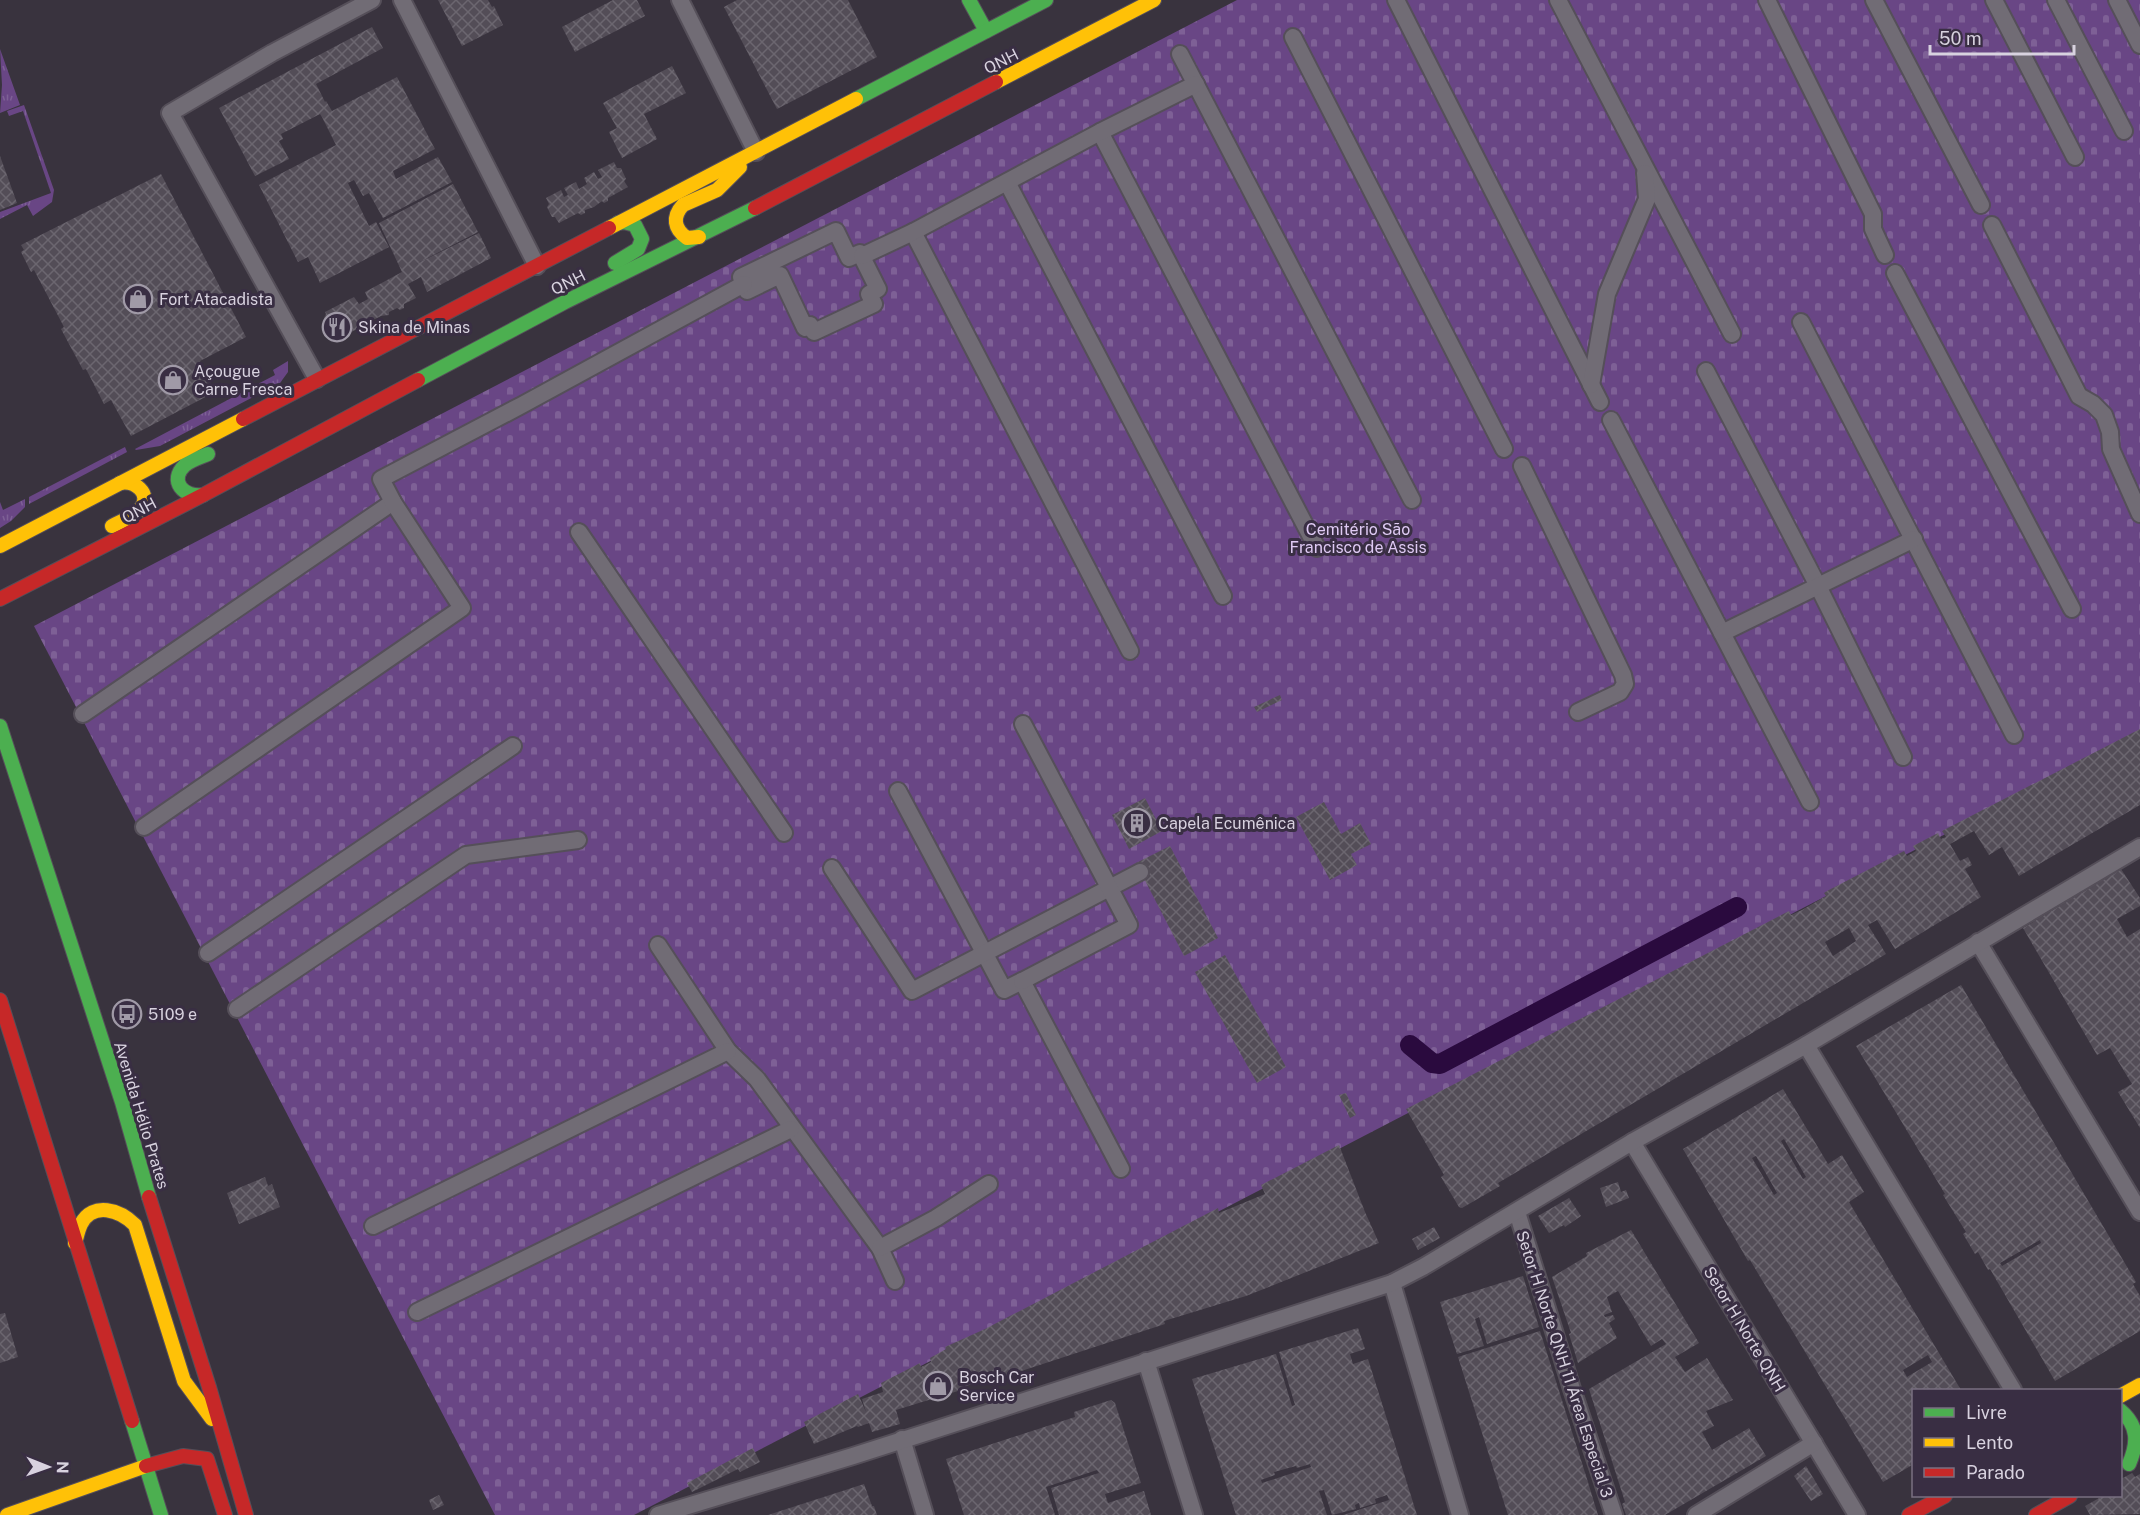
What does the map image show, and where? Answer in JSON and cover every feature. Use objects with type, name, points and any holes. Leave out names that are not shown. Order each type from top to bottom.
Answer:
[{"type":"street","points":[[317,379],[170,113],[272,53],[372,0]]},
{"type":"street","points":[[402,0],[537,266]]},
{"type":"street","points":[[680,0],[756,152],[717,190],[678,209],[674,220],[677,231],[687,238],[699,237]]},
{"type":"street","points":[[969,0],[986,31]]},
{"type":"street","name":"QNH","points":[[0,546],[1046,0]]},
{"type":"street","name":"QNH","points":[[0,599],[203,495],[565,302],[699,237],[1154,0]]},
{"type":"street","points":[[1396,0],[1600,402]]},
{"type":"street","points":[[1558,0],[1732,334]]},
{"type":"street","points":[[1767,0],[1873,214],[1873,229],[1885,255]]},
{"type":"street","points":[[1874,0],[1980,205]]},
{"type":"street","points":[[1994,0],[2075,157]]},
{"type":"street","points":[[2056,0],[2124,131]]},
{"type":"street","points":[[2117,0],[2140,45]]},
{"type":"street","points":[[1293,37],[1504,449]]},
{"type":"street","points":[[1180,54],[1412,500]]},
{"type":"street","points":[[862,256],[913,232],[1100,132],[1196,84]]},
{"type":"street","points":[[1100,132],[1317,548]]},
{"type":"street","points":[[1592,385],[1607,294],[1647,199],[1645,167]]},
{"type":"street","points":[[1007,182],[1223,596]]},
{"type":"street","points":[[565,302],[598,272],[636,253],[640,248],[642,235],[635,225],[618,223]]},
{"type":"street","points":[[1992,225],[2079,396],[2093,404],[2104,415],[2110,432],[2111,449],[2140,514]]},
{"type":"street","points":[[836,231],[849,258],[860,253],[878,289],[869,294],[874,304],[814,332],[810,325],[805,328],[780,275],[747,291],[744,284],[741,278],[836,231]]},
{"type":"street","points":[[913,232],[1130,651]]},
{"type":"street","points":[[1894,273],[2072,609]]},
{"type":"street","points":[[144,827],[462,608],[393,502],[381,478],[522,405],[744,284]]},
{"type":"street","points":[[1801,322],[2014,735]]},
{"type":"street","points":[[1706,371],[1818,586],[1903,758]]},
{"type":"street","points":[[203,495],[192,497],[182,491],[178,481],[181,470],[184,466],[219,449],[248,417]]},
{"type":"street","points":[[1611,420],[1810,802]]},
{"type":"street","points":[[1522,466],[1623,675],[1625,684],[1620,692],[1578,712]]},
{"type":"street","points":[[66,567],[102,531],[140,509],[144,497],[140,486],[130,481],[120,483]]},
{"type":"street","points":[[83,714],[393,502]]},
{"type":"street","points":[[579,532],[783,833]]},
{"type":"street","points":[[1722,633],[1914,538]]},
{"type":"street","points":[[898,791],[1004,990],[1129,925],[1023,724]]},
{"type":"street","name":"Avenida Hélio Prates","points":[[0,726],[122,1102],[246,1515]]},
{"type":"street","points":[[208,953],[513,746]]},
{"type":"street","points":[[237,1009],[466,855],[578,840]]},
{"type":"street","points":[[658,1515],[1392,1282],[1424,1267],[1632,1142],[1806,1044],[2140,847]]},
{"type":"street","points":[[832,868],[912,991],[1140,872]]},
{"type":"street","points":[[1978,942],[2140,1212]]},
{"type":"street","points":[[658,945],[728,1051],[757,1079],[791,1129],[880,1248],[895,1281]]},
{"type":"street","points":[[1023,981],[1121,1169]]},
{"type":"street","points":[[0,1000],[161,1515]]},
{"type":"street","points":[[1806,1044],[2012,1389]]},
{"type":"street","points":[[373,1226],[728,1051]]},
{"type":"street","points":[[417,1312],[791,1129]]},
{"type":"street","name":"Setor H Norte QNH","points":[[1632,1142],[1857,1515]]},
{"type":"street","points":[[880,1248],[936,1218],[989,1184]]},
{"type":"street","points":[[75,1243],[81,1223],[96,1212],[113,1210],[122,1213],[135,1225],[184,1381],[222,1433]]},
{"type":"street","name":"Setor H Norte QNH 11 Área Especial 3","points":[[1517,1212],[1614,1515]]},
{"type":"street","points":[[1392,1282],[1460,1515]]},
{"type":"street","points":[[1146,1361],[1194,1515]]},
{"type":"street","points":[[2122,1395],[2140,1385]]},
{"type":"street","points":[[2122,1411],[2134,1419],[2139,1434],[2138,1446],[2130,1463]]},
{"type":"street","points":[[902,1439],[925,1515]]},
{"type":"street","points":[[1696,1515],[1814,1443]]},
{"type":"street","points":[[7,1515],[177,1455],[193,1455],[207,1459],[225,1515]]},
{"type":"street","points":[[1909,1515],[1943,1497]]},
{"type":"street","points":[[2036,1515],[2068,1497]]},
{"type":"green space","name":"Cemitério São Francisco de Assis","points":[[1237,0],[2140,0],[2140,733],[634,1515],[495,1515],[34,626]]},
{"type":"green space","points":[[0,49],[20,105],[0,113],[2,85]]},
{"type":"green space","points":[[24,105],[54,190],[52,202],[33,216],[27,205],[0,219],[0,212],[51,193],[23,111],[9,116],[7,111]]},
{"type":"green space","points":[[288,361],[288,372],[280,383],[160,446],[135,449],[275,375],[273,370]]},
{"type":"green space","points":[[125,447],[127,452],[29,504],[29,497]]},
{"type":"green space","points":[[25,499],[25,507],[0,528],[0,502],[3,510]]},
{"type":"building","points":[[438,0],[488,0],[492,7],[494,6],[503,25],[462,46]]},
{"type":"building","points":[[613,0],[637,0],[645,16],[575,52],[562,27]]},
{"type":"building","points":[[737,0],[848,0],[877,57],[777,109],[724,7]]},
{"type":"building","points":[[372,27],[383,48],[316,84],[325,102],[332,111],[397,77],[435,149],[393,171],[396,179],[438,157],[452,182],[383,218],[369,193],[363,196],[354,180],[348,183],[369,226],[376,222],[389,247],[320,283],[308,257],[298,262],[259,185],[336,145],[322,117],[320,114],[281,134],[283,139],[279,141],[289,159],[255,176],[219,108]]},
{"type":"building","points":[[672,66],[686,93],[644,114],[657,139],[622,158],[609,132],[617,128],[603,103]]},
{"type":"building","points":[[0,156],[17,203],[0,210]]},
{"type":"building","points":[[614,162],[617,168],[621,168],[628,187],[608,198],[608,201],[604,203],[602,201],[585,210],[585,213],[581,215],[578,213],[559,223],[555,217],[552,217],[546,198],[561,190],[564,197],[568,195],[564,188],[576,182],[579,189],[587,184],[584,178],[594,172],[598,179],[602,177],[598,170]]},
{"type":"building","name":"Fort Atacadista","points":[[161,174],[246,337],[200,361],[215,392],[131,436],[111,400],[104,404],[86,369],[83,370],[61,329],[64,327],[34,270],[31,272],[21,252],[24,250],[21,245]]},
{"type":"building","points":[[453,184],[478,232],[414,265],[479,233],[491,258],[427,292],[421,277],[408,284],[416,298],[404,304],[404,308],[400,310],[397,308],[389,312],[389,315],[381,316],[363,325],[363,329],[349,333],[349,336],[345,338],[334,336],[332,332],[334,329],[330,321],[324,318],[325,312],[354,297],[359,304],[368,299],[365,292],[402,272],[379,223]]},
{"type":"building","points":[[1280,695],[1282,700],[1257,712],[1254,707]]},
{"type":"building","points":[[2140,729],[2140,805],[2019,876],[2002,847],[1989,855],[1974,831],[1950,844],[1960,861],[1968,857],[1972,865],[1965,869],[1981,897],[1895,949],[1877,920],[1868,925],[1886,954],[1498,1183],[1500,1186],[1462,1208],[1459,1207],[1441,1177],[1444,1175],[1406,1109],[1789,911],[1791,915],[1802,910],[1826,896],[1824,893],[1827,891],[1904,851],[1907,856],[1916,851],[1913,846],[1938,833],[1941,839],[1946,837],[1942,831]],"holes":[[[1849,928],[1856,941],[1833,956],[1825,942]]]},
{"type":"building","name":"Capela Ecumênica","points":[[1145,798],[1162,831],[1129,849],[1112,815]]},
{"type":"building","points":[[1324,802],[1341,834],[1360,823],[1371,844],[1351,854],[1357,865],[1330,880],[1296,817]]},
{"type":"building","points":[[1170,846],[1218,938],[1184,956],[1136,863]]},
{"type":"building","points":[[2121,869],[2140,898],[2140,906],[2117,919],[2127,937],[2140,929],[2140,1128],[2118,1092],[2132,1084],[2110,1048],[2097,1055],[2023,928]]},
{"type":"building","points":[[1225,955],[1286,1067],[1257,1083],[1195,972]]},
{"type":"building","points":[[1961,985],[2136,1282],[2133,1284],[2140,1296],[2140,1331],[2055,1381],[1990,1269],[1988,1270],[1978,1252],[1975,1254],[1963,1234],[1966,1232],[1943,1195],[1945,1194],[1856,1046]],"holes":[[[2040,1240],[2041,1243],[2002,1266],[2000,1263]]]},
{"type":"building","points":[[1783,1089],[1828,1164],[1842,1155],[1864,1192],[1849,1202],[1960,1389],[1912,1389],[1912,1465],[1883,1482],[1750,1260],[1748,1261],[1683,1149]],"holes":[[[1784,1139],[1806,1177],[1803,1179],[1781,1141]],[[1756,1156],[1777,1193],[1774,1195],[1752,1158]],[[1928,1355],[1932,1362],[1907,1377],[1903,1370]]]},
{"type":"building","points":[[1346,1093],[1356,1115],[1350,1118],[1339,1095]]},
{"type":"building","points":[[1339,1145],[1379,1243],[1246,1296],[1164,1321],[1165,1324],[1000,1378],[999,1374],[958,1391],[896,1410],[900,1424],[872,1432],[869,1423],[814,1444],[804,1422],[858,1394],[866,1412],[862,1399],[883,1392],[881,1383],[920,1363],[921,1367],[931,1362],[930,1358],[946,1349],[945,1347],[985,1329],[1218,1208],[1219,1213],[1265,1194],[1261,1185]]},
{"type":"building","points":[[265,1177],[268,1186],[272,1184],[280,1207],[239,1224],[227,1193]]},
{"type":"building","points":[[1618,1182],[1621,1192],[1626,1190],[1629,1198],[1606,1207],[1600,1188]]},
{"type":"building","points":[[1569,1198],[1581,1216],[1565,1227],[1564,1225],[1549,1233],[1538,1216]]},
{"type":"building","points":[[1434,1227],[1440,1238],[1418,1250],[1412,1239]]},
{"type":"building","points":[[1631,1230],[1699,1343],[1675,1357],[1685,1372],[1707,1358],[1733,1400],[1706,1411],[1714,1426],[1702,1432],[1712,1450],[1749,1428],[1766,1456],[1665,1515],[1626,1515],[1622,1504],[1625,1502],[1589,1389],[1666,1344],[1662,1339],[1651,1346],[1618,1291],[1607,1297],[1612,1312],[1604,1315],[1605,1317],[1613,1315],[1615,1319],[1609,1323],[1617,1338],[1578,1363],[1569,1334],[1571,1333],[1552,1277],[1587,1256],[1586,1253]]},
{"type":"building","points":[[1523,1276],[1539,1327],[1487,1344],[1479,1317],[1475,1319],[1484,1346],[1457,1354],[1440,1302]]},
{"type":"building","points":[[5,1313],[18,1357],[0,1363],[0,1314]]},
{"type":"building","points":[[1358,1328],[1365,1349],[1350,1354],[1353,1364],[1368,1359],[1417,1515],[1343,1515],[1389,1500],[1387,1495],[1375,1499],[1376,1503],[1360,1508],[1359,1503],[1355,1505],[1356,1509],[1332,1515],[1324,1490],[1319,1491],[1327,1515],[1236,1515],[1192,1379],[1276,1354],[1292,1406],[1295,1405],[1279,1352]],"holes":[[[1310,1464],[1311,1467],[1262,1483],[1261,1480],[1275,1475],[1274,1472],[1296,1466],[1297,1468]]]},
{"type":"building","points":[[1540,1331],[1598,1515],[1508,1515],[1458,1357]]},
{"type":"building","points":[[1111,1400],[1115,1403],[1141,1483],[1105,1494],[1108,1503],[1144,1491],[1151,1515],[1059,1515],[1051,1488],[1099,1473],[1097,1470],[1046,1487],[1055,1515],[964,1515],[946,1459],[1075,1417],[1074,1412]]},
{"type":"building","points":[[753,1448],[760,1462],[740,1472],[738,1469],[692,1492],[687,1483]]},
{"type":"building","points":[[1806,1466],[1823,1494],[1811,1501],[1794,1476]]},
{"type":"building","points":[[2132,1473],[2135,1477],[2140,1474],[2140,1514],[2090,1515],[2085,1506],[2101,1497],[2122,1497],[2122,1478]]},
{"type":"building","points":[[864,1484],[877,1515],[768,1515]]},
{"type":"building","points":[[439,1495],[444,1505],[433,1510],[429,1500]]},
{"type":"waterway","points":[[1410,1045],[1432,1063],[1440,1064],[1737,907]]},
{"type":"traffic: fast","points":[[969,0],[986,31]]},
{"type":"traffic: fast","points":[[856,99],[1046,0]]},
{"type":"traffic: fast","points":[[418,380],[565,302],[755,208]]},
{"type":"traffic: fast","points":[[615,263],[638,249],[642,239],[635,225],[618,223]]},
{"type":"traffic: fast","points":[[203,495],[184,491],[180,487],[178,477],[185,465],[208,454]]},
{"type":"traffic: fast","points":[[0,726],[122,1102],[149,1197]]},
{"type":"traffic: fast","points":[[2122,1412],[2131,1422],[2135,1435],[2134,1449],[2129,1464]]},
{"type":"traffic: fast","points":[[132,1421],[161,1515]]},
{"type":"traffic: slow","points":[[996,82],[1154,0]]},
{"type":"traffic: slow","points":[[609,228],[856,99]]},
{"type":"traffic: slow","points":[[699,237],[687,238],[679,231],[676,223],[679,209],[717,190],[740,167]]},
{"type":"traffic: slow","points":[[0,546],[243,419]]},
{"type":"traffic: slow","points":[[112,526],[135,514],[144,502],[140,489],[131,484],[120,483]]},
{"type":"traffic: slow","points":[[75,1243],[81,1224],[92,1212],[99,1210],[114,1212],[135,1225],[184,1381],[212,1419]]},
{"type":"traffic: slow","points":[[2122,1395],[2140,1385]]},
{"type":"traffic: slow","points":[[7,1515],[146,1466]]},
{"type":"traffic: jam","points":[[755,208],[996,82]]},
{"type":"traffic: jam","points":[[243,419],[609,228]]},
{"type":"traffic: jam","points":[[0,599],[203,495],[418,380]]},
{"type":"traffic: jam","points":[[0,1000],[132,1421]]},
{"type":"traffic: jam","points":[[149,1197],[209,1387],[246,1515]]},
{"type":"traffic: jam","points":[[146,1466],[183,1456],[207,1459],[225,1515]]},
{"type":"traffic: jam","points":[[1909,1515],[1943,1497]]},
{"type":"traffic: jam","points":[[2036,1515],[2068,1497]]},
{"type":"place","name":"Fort Atacadista","points":[[138,299]]},
{"type":"place","name":"Skina de Minas","points":[[337,327]]},
{"type":"place","name":"Açougue Carne Fresca","points":[[173,380]]},
{"type":"place","name":"Capela Ecumênica","points":[[1137,823]]},
{"type":"place","name":"5109 e","points":[[127,1014]]},
{"type":"place","name":"Bosch Car Service","points":[[938,1386]]}]
